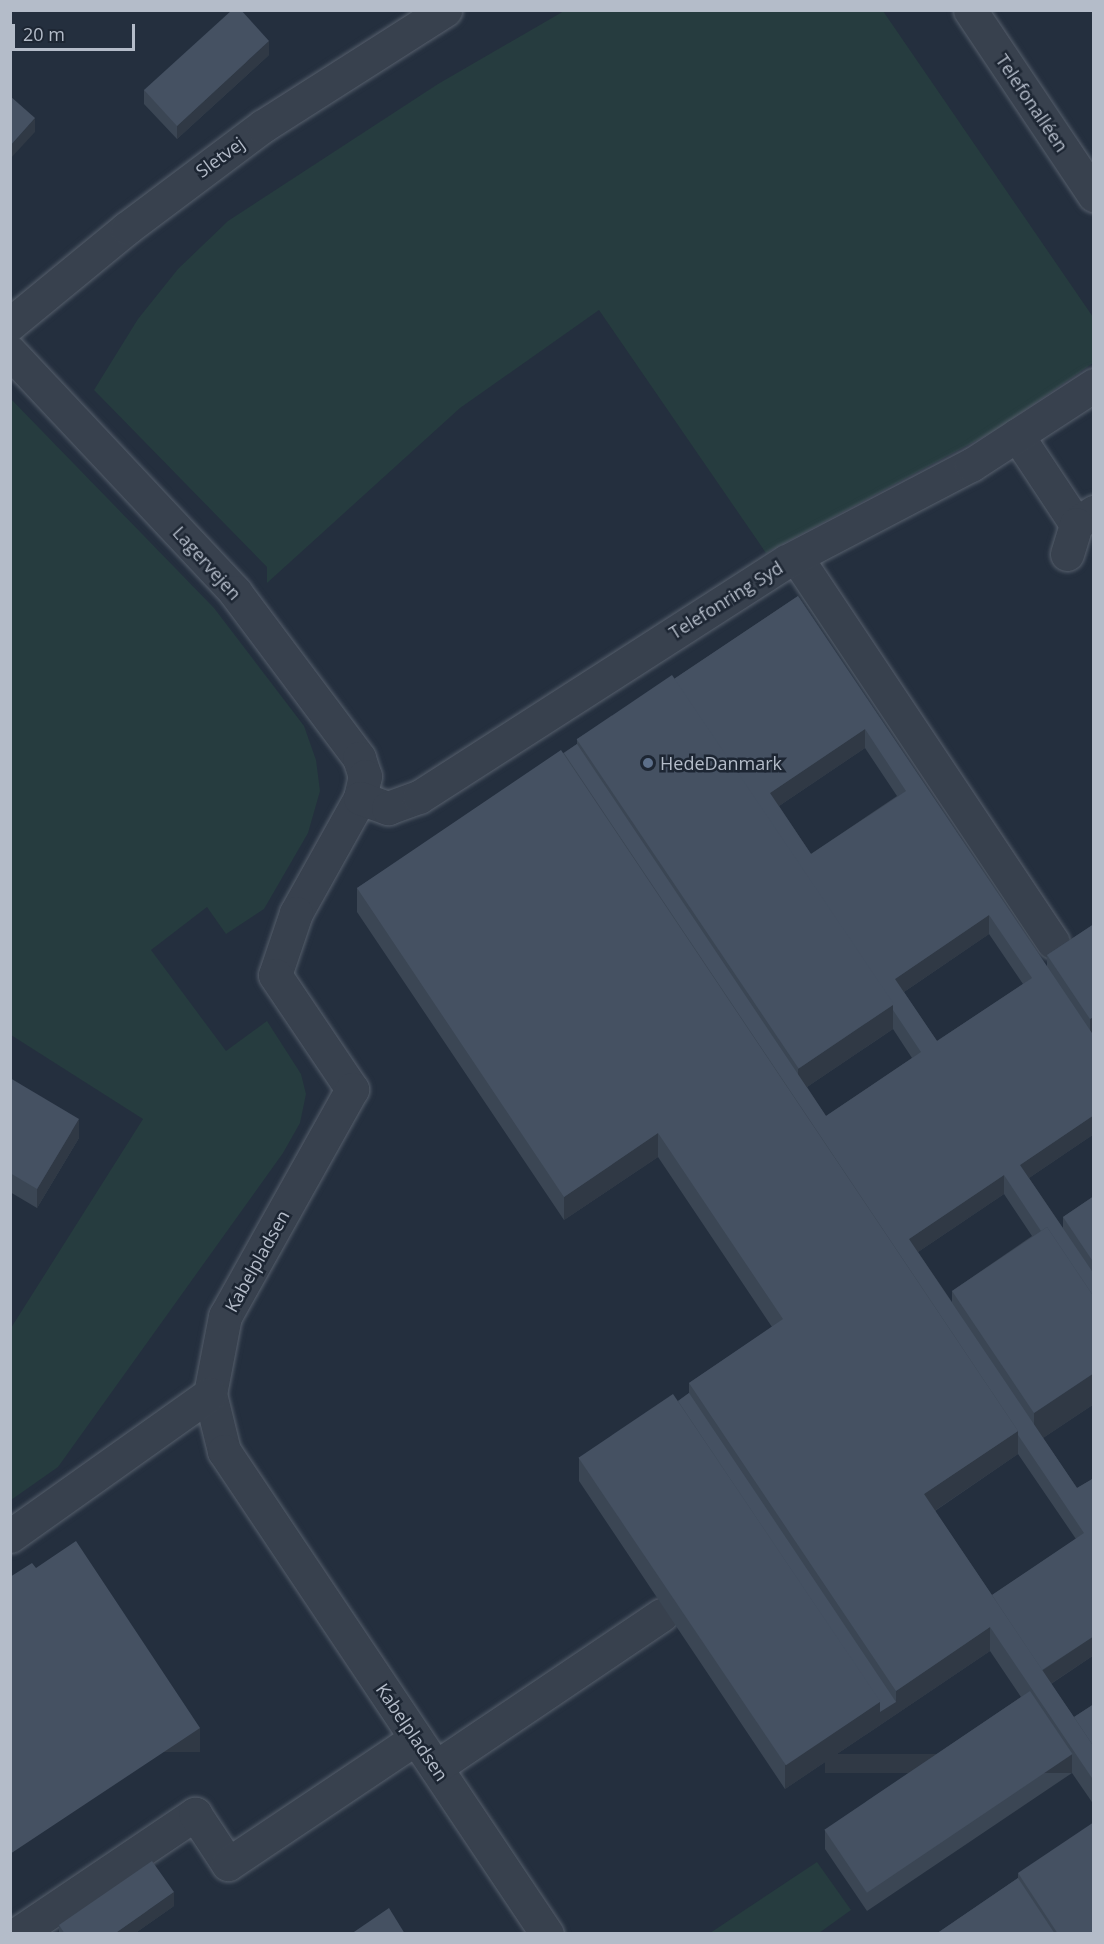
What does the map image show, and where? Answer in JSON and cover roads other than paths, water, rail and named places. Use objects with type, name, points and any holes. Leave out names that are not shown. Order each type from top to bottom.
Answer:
[{"type":"street","name":"Sletvej","points":[[10,324],[127,228],[263,126],[445,10]]},
{"type":"street","name":"Telefonalléen","points":[[970,10],[1094,195]]},
{"type":"street","name":"Lagervejen","points":[[10,352],[235,592],[359,758],[365,776],[360,798]]},
{"type":"street","name":"Telefonring Syd","points":[[360,798],[388,808],[419,797],[795,557],[970,465],[1094,385]]},
{"type":"street","points":[[1017,435],[1079,530]]},
{"type":"street","points":[[795,557],[1053,942]]},
{"type":"street","name":"Kabelpladsen","points":[[360,798],[296,913],[275,975],[352,1089],[225,1316],[210,1394],[224,1451],[548,1934]]},
{"type":"street","points":[[10,1536],[210,1394]]},
{"type":"street","points":[[436,1767],[661,1615]]},
{"type":"street","points":[[17,1934],[195,1814],[228,1864],[416,1738]]},
{"type":"place","name":"HedeDanmark","points":[[648,763]]}]
